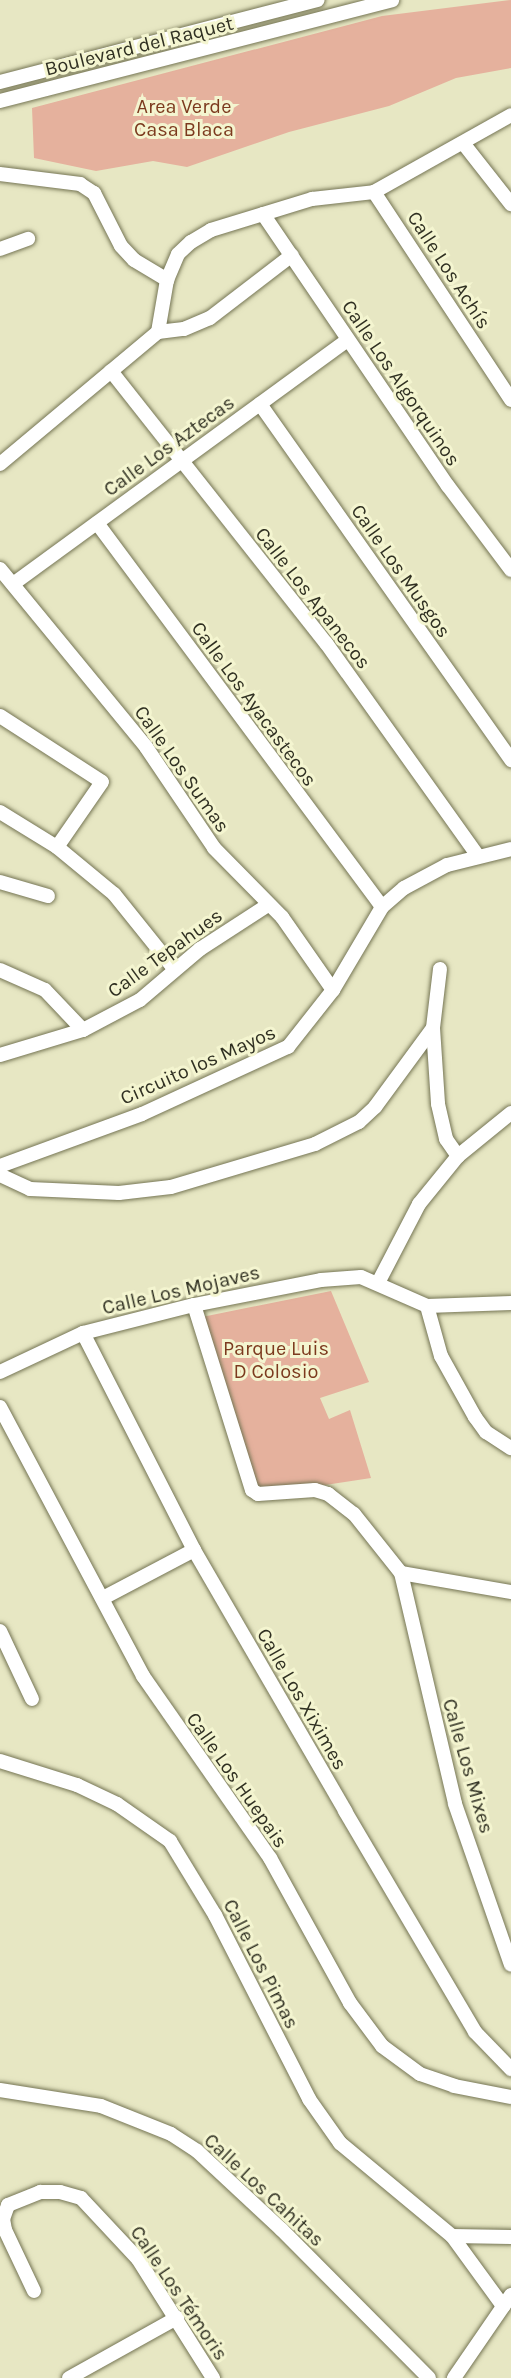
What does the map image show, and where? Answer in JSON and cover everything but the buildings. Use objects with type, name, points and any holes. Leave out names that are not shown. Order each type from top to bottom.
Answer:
[{"type":"street","name":"Boulevard del Raquet","points":[[1,82],[318,0]]},
{"type":"street","name":"Boulevard del Raquet","points":[[4,100],[392,0]]},
{"type":"street","points":[[1,82],[4,100]]},
{"type":"street","points":[[158,332],[167,280],[178,254],[191,242],[211,230],[312,199],[374,192],[511,115]]},
{"type":"street","points":[[463,143],[511,204]]},
{"type":"street","points":[[0,174],[80,184],[94,193],[121,246],[134,260],[167,280]]},
{"type":"street","name":"Calle Los Achís","points":[[374,192],[511,400]]},
{"type":"street","name":"Calle Los Algorquinos","points":[[263,214],[448,486],[511,570]]},
{"type":"street","points":[[0,249],[28,239]]},
{"type":"street","points":[[0,464],[158,332],[184,329],[210,318],[292,255]]},
{"type":"street","name":"Calle Los Aztecas","points":[[13,584],[348,340]]},
{"type":"street","name":"Calle Los Apanecos","points":[[111,371],[326,643],[478,856]]},
{"type":"street","name":"Calle Los Musgos","points":[[260,404],[511,760]]},
{"type":"street","name":"Calle Los Ayacastecos","points":[[97,523],[382,907]]},
{"type":"street","name":"Calle Los Sumas","points":[[0,568],[146,747],[219,855],[294,933],[333,990]]},
{"type":"street","points":[[0,716],[102,782],[57,847]]},
{"type":"street","points":[[0,812],[57,847],[114,894],[176,970]]},
{"type":"street","name":"Circuito los Mayos","points":[[0,1166],[142,1114],[272,1057],[299,1038],[333,990],[382,907],[425,875],[478,856],[511,849]]},
{"type":"street","points":[[0,882],[48,896]]},
{"type":"street","name":"Calle Tepahues","points":[[0,1055],[82,1030],[140,1000],[217,937],[268,905]]},
{"type":"street","points":[[440,969],[433,1028],[440,1123],[458,1156]]},
{"type":"street","points":[[0,970],[45,990],[82,1030]]},
{"type":"street","points":[[0,1175],[30,1189],[119,1193],[171,1186],[315,1144],[358,1122],[375,1107],[433,1028]]},
{"type":"street","points":[[379,1281],[419,1204],[458,1156],[511,1113]]},
{"type":"street","name":"Calle Los Mojaves","points":[[0,1372],[83,1333],[194,1305],[321,1280],[361,1276],[379,1281],[427,1306]]},
{"type":"street","points":[[511,1303],[427,1306],[441,1356],[475,1417],[486,1432],[511,1448]]},
{"type":"street","points":[[194,1305],[254,1493],[315,1490],[328,1494],[354,1514],[401,1573],[511,1592]]},
{"type":"street","name":"Calle Los Xiximes","points":[[83,1333],[194,1550],[466,2019],[484,2044],[511,2069]]},
{"type":"street","name":"Calle Los Huepais","points":[[0,1407],[166,1713],[237,1808],[350,2003],[382,2046],[420,2074],[454,2086],[511,2097]]},
{"type":"street","points":[[103,1598],[194,1550]]},
{"type":"street","name":"Calle Los Mixes","points":[[401,1573],[455,1804],[511,1965]]},
{"type":"street","points":[[0,1631],[32,1699]]},
{"type":"street","name":"Calle Los Pimas","points":[[0,1761],[77,1785],[107,1799],[149,1823],[170,1841],[215,1915],[269,2025],[324,2124],[340,2143],[452,2236],[507,2300]]},
{"type":"street","name":"Calle Los Cahitas","points":[[0,2090],[101,2106],[171,2134],[188,2145],[227,2177],[429,2378]]},
{"type":"street","name":"Calle Los Témoris","points":[[34,2291],[12,2250],[4,2212],[14,2201],[40,2192],[60,2192],[81,2198],[96,2210],[138,2259],[213,2378]]},
{"type":"street","points":[[452,2236],[511,2237]]},
{"type":"street","points":[[454,2378],[507,2300]]},
{"type":"street","points":[[69,2378],[177,2318]]},
{"type":"green space","name":"Area Verde Casa Blaca","points":[[511,0],[511,68],[456,78],[389,106],[289,132],[187,167],[153,161],[96,171],[34,158],[32,108],[382,16]]},
{"type":"green space","name":"Parque Luis D Colosio","points":[[331,1291],[369,1382],[320,1398],[329,1419],[350,1410],[371,1478],[312,1487],[256,1487],[202,1317]]}]
